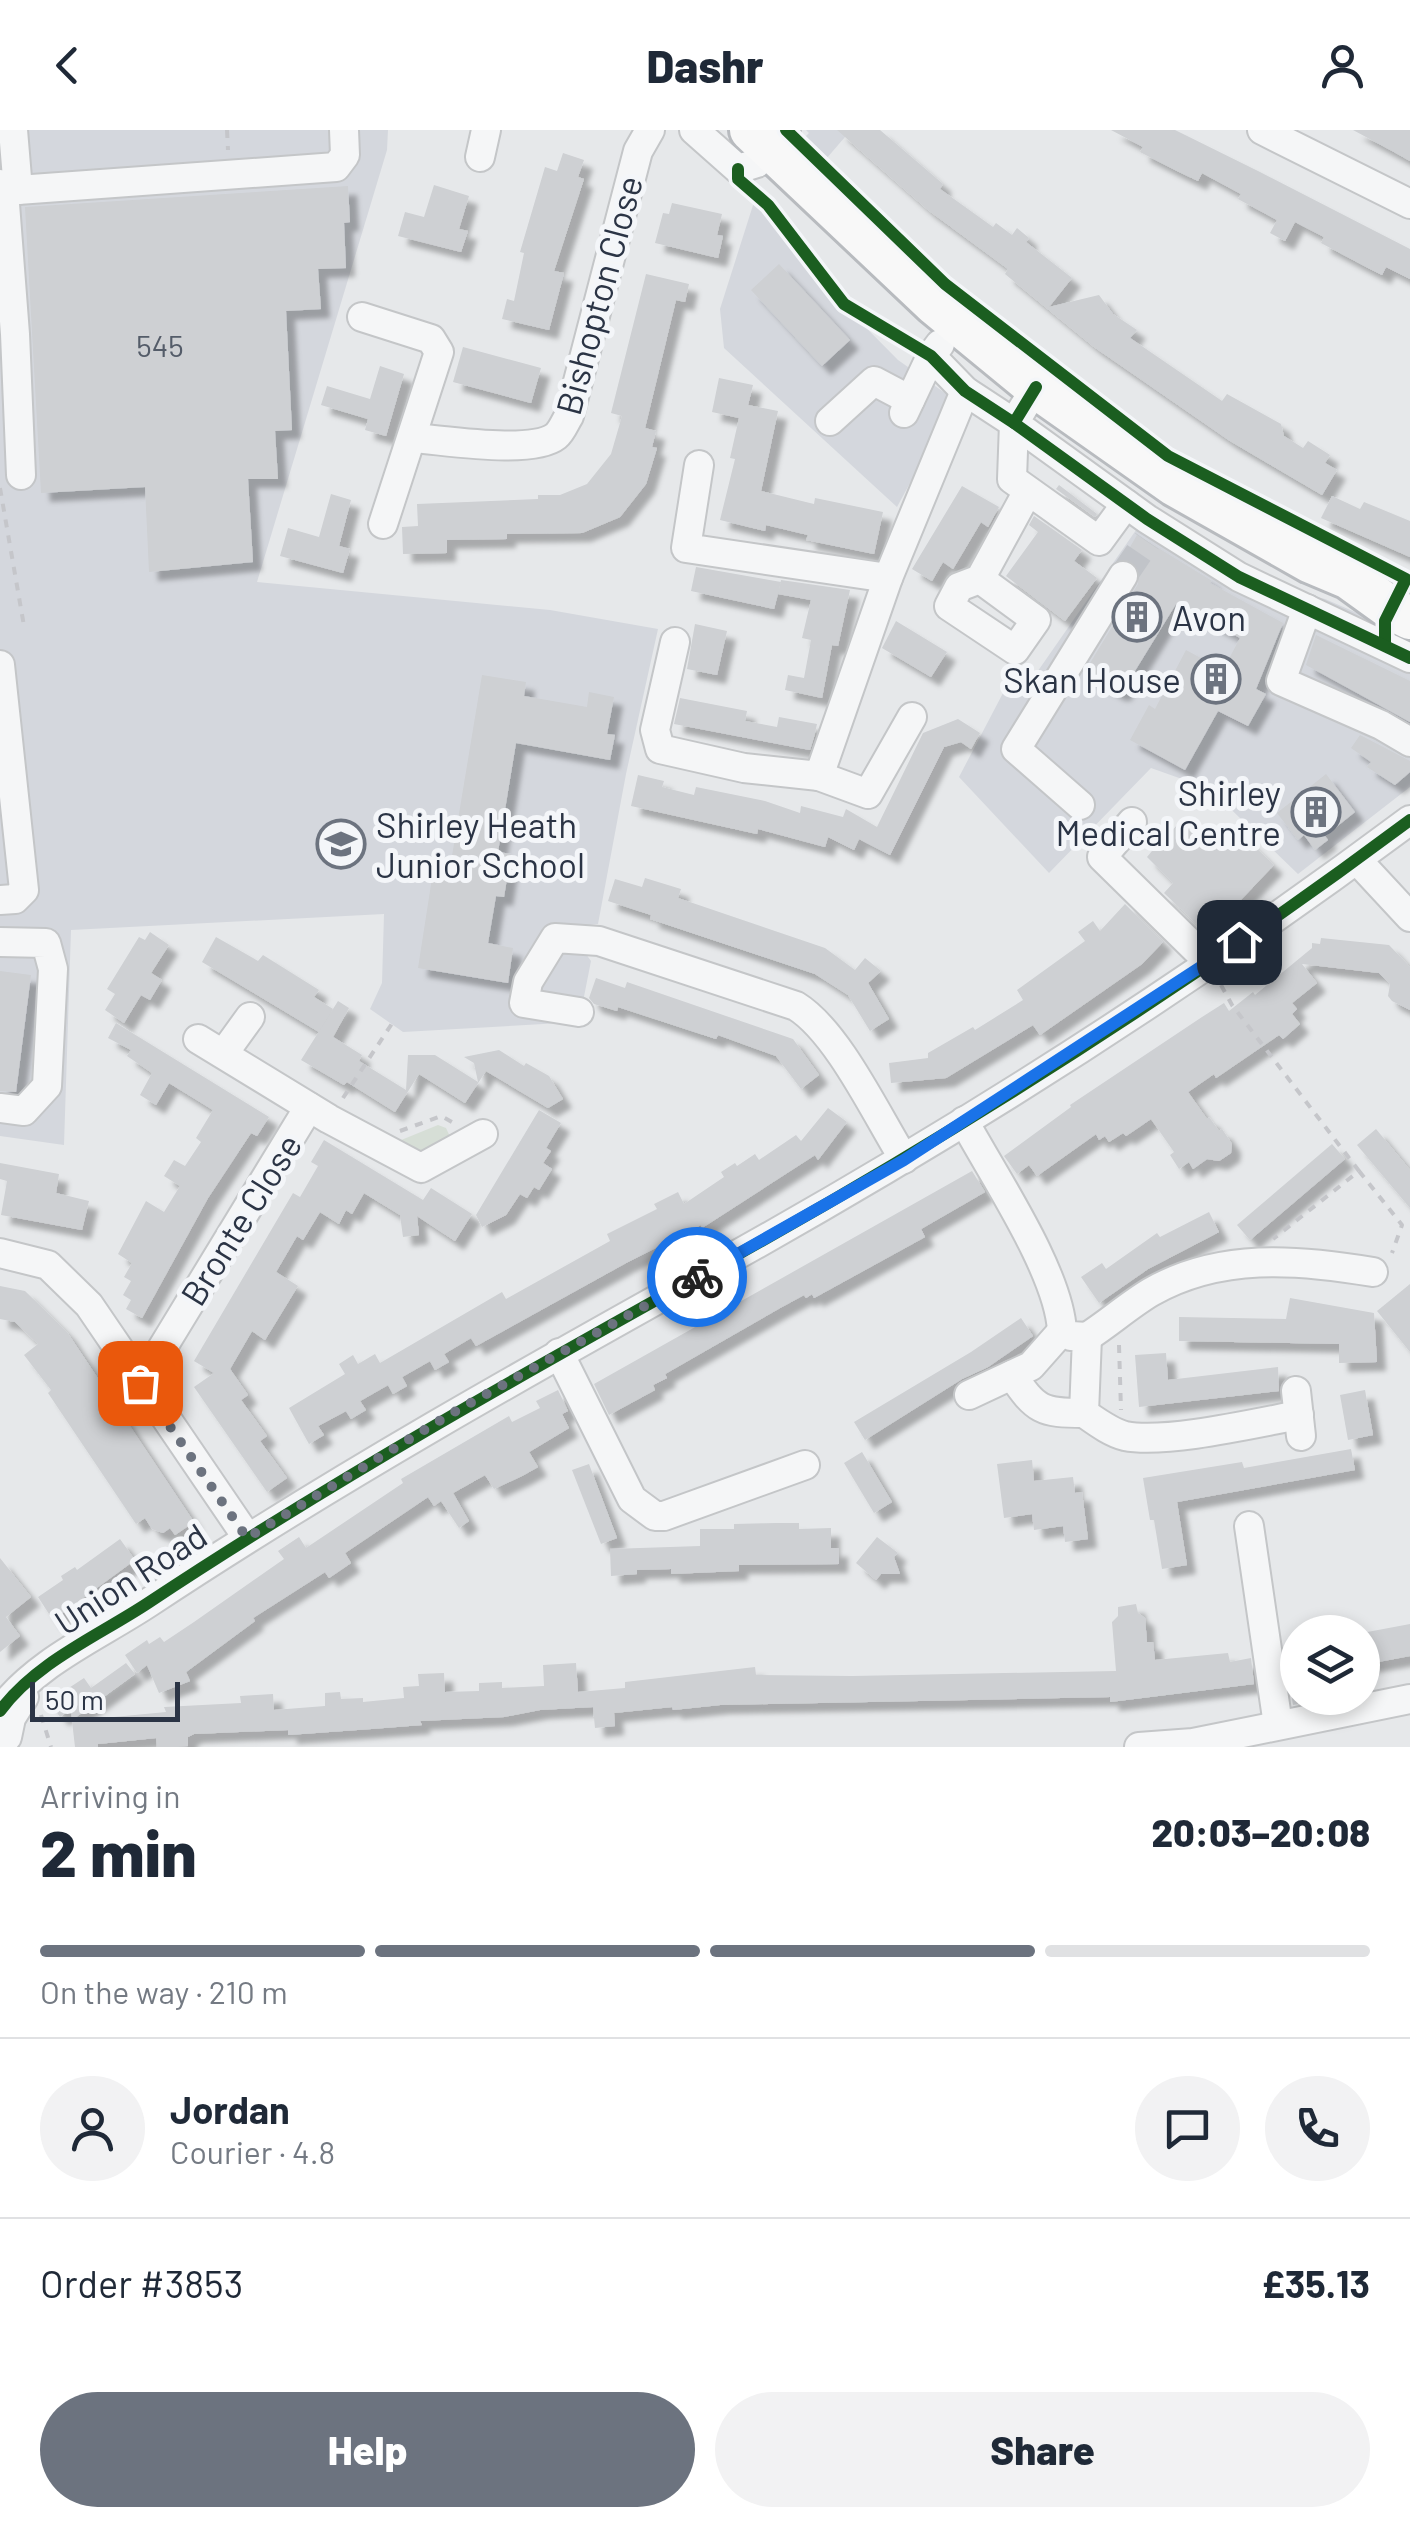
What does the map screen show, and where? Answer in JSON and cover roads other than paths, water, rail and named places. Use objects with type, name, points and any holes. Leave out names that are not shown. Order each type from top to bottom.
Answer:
[{"type":"highway","points":[[770,136],[957,322],[1036,387],[1175,485],[1311,562],[1349,578],[1410,595]]},
{"type":"highway","points":[[1349,578],[1410,618]]},
{"type":"street","points":[[10,481],[15,334],[7,188],[13,130]]},
{"type":"street","points":[[7,188],[336,167],[345,155],[344,130]]},
{"type":"street","name":"Bishopton Close","points":[[412,438],[522,445],[546,442],[559,434],[569,416],[638,151],[650,130]]},
{"type":"street","points":[[694,130],[738,169],[757,164],[770,136]]},
{"type":"street","points":[[1262,130],[1410,204]]},
{"type":"street","points":[[362,316],[431,339],[440,352],[383,524]]},
{"type":"street","points":[[830,421],[874,381],[907,406],[930,356],[957,322]]},
{"type":"street","points":[[930,356],[965,392],[1144,522],[1239,576],[1410,658]]},
{"type":"street","points":[[1036,387],[1014,424],[1012,479],[1028,491],[1099,541],[1144,522],[1175,485]]},
{"type":"street","points":[[819,776],[888,578],[965,392]]},
{"type":"street","points":[[699,465],[686,548],[888,578]]},
{"type":"street","points":[[980,579],[1029,630],[1015,650],[949,606],[960,586],[980,579],[1028,491]]},
{"type":"street","points":[[1080,805],[1016,749],[1124,576]]},
{"type":"street","points":[[1307,609],[1281,681],[1410,742]]},
{"type":"street","points":[[676,642],[655,730],[660,749],[744,768],[819,776],[868,794],[912,717]]},
{"type":"street","points":[[0,666],[24,890],[15,899],[0,900]]},
{"type":"street","name":"Union Road","points":[[5,1732],[15,1690],[37,1670],[247,1538],[558,1352],[904,1160],[1210,963],[1410,820]]},
{"type":"street","points":[[1132,822],[1102,857],[1210,963]]},
{"type":"street","points":[[1356,860],[1410,917]]},
{"type":"street","points":[[578,1012],[524,1003],[528,982],[555,938],[599,941],[796,1006],[831,1039],[904,1160]]},
{"type":"street","points":[[0,942],[46,943],[53,969],[47,1086],[24,1111],[0,1108]]},
{"type":"street","points":[[224,1053],[250,1017]]},
{"type":"street","name":"Bronte Close","points":[[198,1039],[319,1113],[421,1168],[442,1159],[466,1133]]},
{"type":"street","name":"Bronte Close","points":[[140,1383],[319,1113]]},
{"type":"street","points":[[964,1120],[1041,1261],[1074,1334],[1084,1413]]},
{"type":"street","points":[[0,1253],[48,1265],[89,1305],[247,1538]]},
{"type":"street","points":[[969,1395],[1032,1366],[1074,1334],[1118,1316],[1146,1294],[1219,1264],[1298,1264],[1379,1271]]},
{"type":"street","points":[[558,1352],[632,1500],[654,1516],[664,1516],[806,1468]]},
{"type":"street","points":[[1012,1375],[1031,1404],[1056,1413],[1084,1413],[1122,1435],[1191,1433],[1299,1414]]},
{"type":"street","points":[[1248,1526],[1278,1726]]},
{"type":"street","points":[[1140,1747],[1193,1743],[1410,1698]]},
{"type":"tunnel","points":[[1123,576],[1147,541]]},
{"type":"place","name":"Avon","points":[[1137,617]]},
{"type":"place","name":"Skan House","points":[[1216,679]]},
{"type":"place","name":"Shirley Medical Centre","points":[[1316,812]]},
{"type":"place","name":"Shirley Heath Junior School","points":[[341,844]]}]
